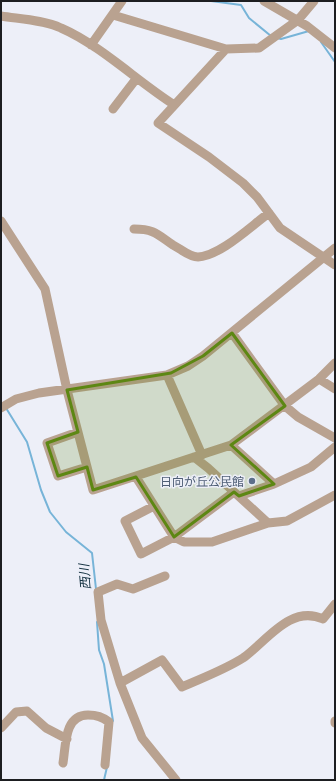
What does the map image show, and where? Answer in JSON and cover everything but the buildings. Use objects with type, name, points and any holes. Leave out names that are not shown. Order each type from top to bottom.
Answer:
[{"type":"street","points":[[91,46],[122,1]]},
{"type":"street","points":[[264,1],[298,20],[335,48]]},
{"type":"street","points":[[112,15],[226,49],[259,48],[298,20],[314,1]]},
{"type":"street","points":[[1,16],[61,28],[91,46],[173,104]]},
{"type":"street","points":[[226,49],[173,104],[158,123],[209,157],[243,183],[280,228],[335,265]]},
{"type":"street","points":[[113,109],[136,79]]},
{"type":"street","points":[[134,229],[149,229],[189,255],[198,256],[213,253],[222,248],[269,213]]},
{"type":"street","points":[[1,221],[45,289],[67,390],[93,490],[231,445],[285,406],[319,379],[335,363]]},
{"type":"street","points":[[1,408],[16,398],[39,393],[167,375],[188,366],[232,333],[335,248]]},
{"type":"street","points":[[232,333],[285,406],[298,416],[335,438]]},
{"type":"street","points":[[167,375],[198,456],[268,523]]},
{"type":"street","points":[[319,379],[335,389]]},
{"type":"street","points":[[78,432],[47,442],[58,476],[87,467]]},
{"type":"street","points":[[231,445],[274,484]]},
{"type":"street","points":[[154,506],[125,521],[141,554],[174,537],[236,494],[274,484],[311,467],[335,447]]},
{"type":"street","points":[[136,477],[174,537],[184,542],[212,542],[268,523],[287,521],[335,495]]},
{"type":"street","points":[[165,576],[133,589],[116,584],[98,592],[101,620],[120,683],[142,738],[176,780]]},
{"type":"street","points":[[120,683],[162,660],[182,687],[242,658],[276,628],[291,619],[314,615],[323,619],[335,604]]},
{"type":"street","points":[[1,728],[16,712],[27,711],[46,728],[67,739]]},
{"type":"street","points":[[63,763],[69,729],[73,720],[82,715],[102,717],[109,722],[105,765]]},
{"type":"highlighted area","points":[[232,333],[285,406],[231,445],[274,484],[239,496],[234,492],[174,537],[136,477],[93,490],[87,467],[58,476],[47,443],[78,432],[67,390],[171,373],[203,356]]},
{"type":"waterway","points":[[211,1],[241,5],[249,18],[271,36]]},
{"type":"waterway","points":[[277,38],[281,39],[309,31]]},
{"type":"waterway","points":[[321,42],[335,62]]},
{"type":"waterway","name":"西川","points":[[6,408],[27,442],[41,490],[50,512],[66,532],[92,553],[96,589]]},
{"type":"waterway","name":"西川","points":[[97,622],[99,650],[104,664],[113,721]]},
{"type":"waterway","name":"西川","points":[[104,780],[107,767]]},
{"type":"place","name":"日向が丘公民館","points":[[252,481]]}]
